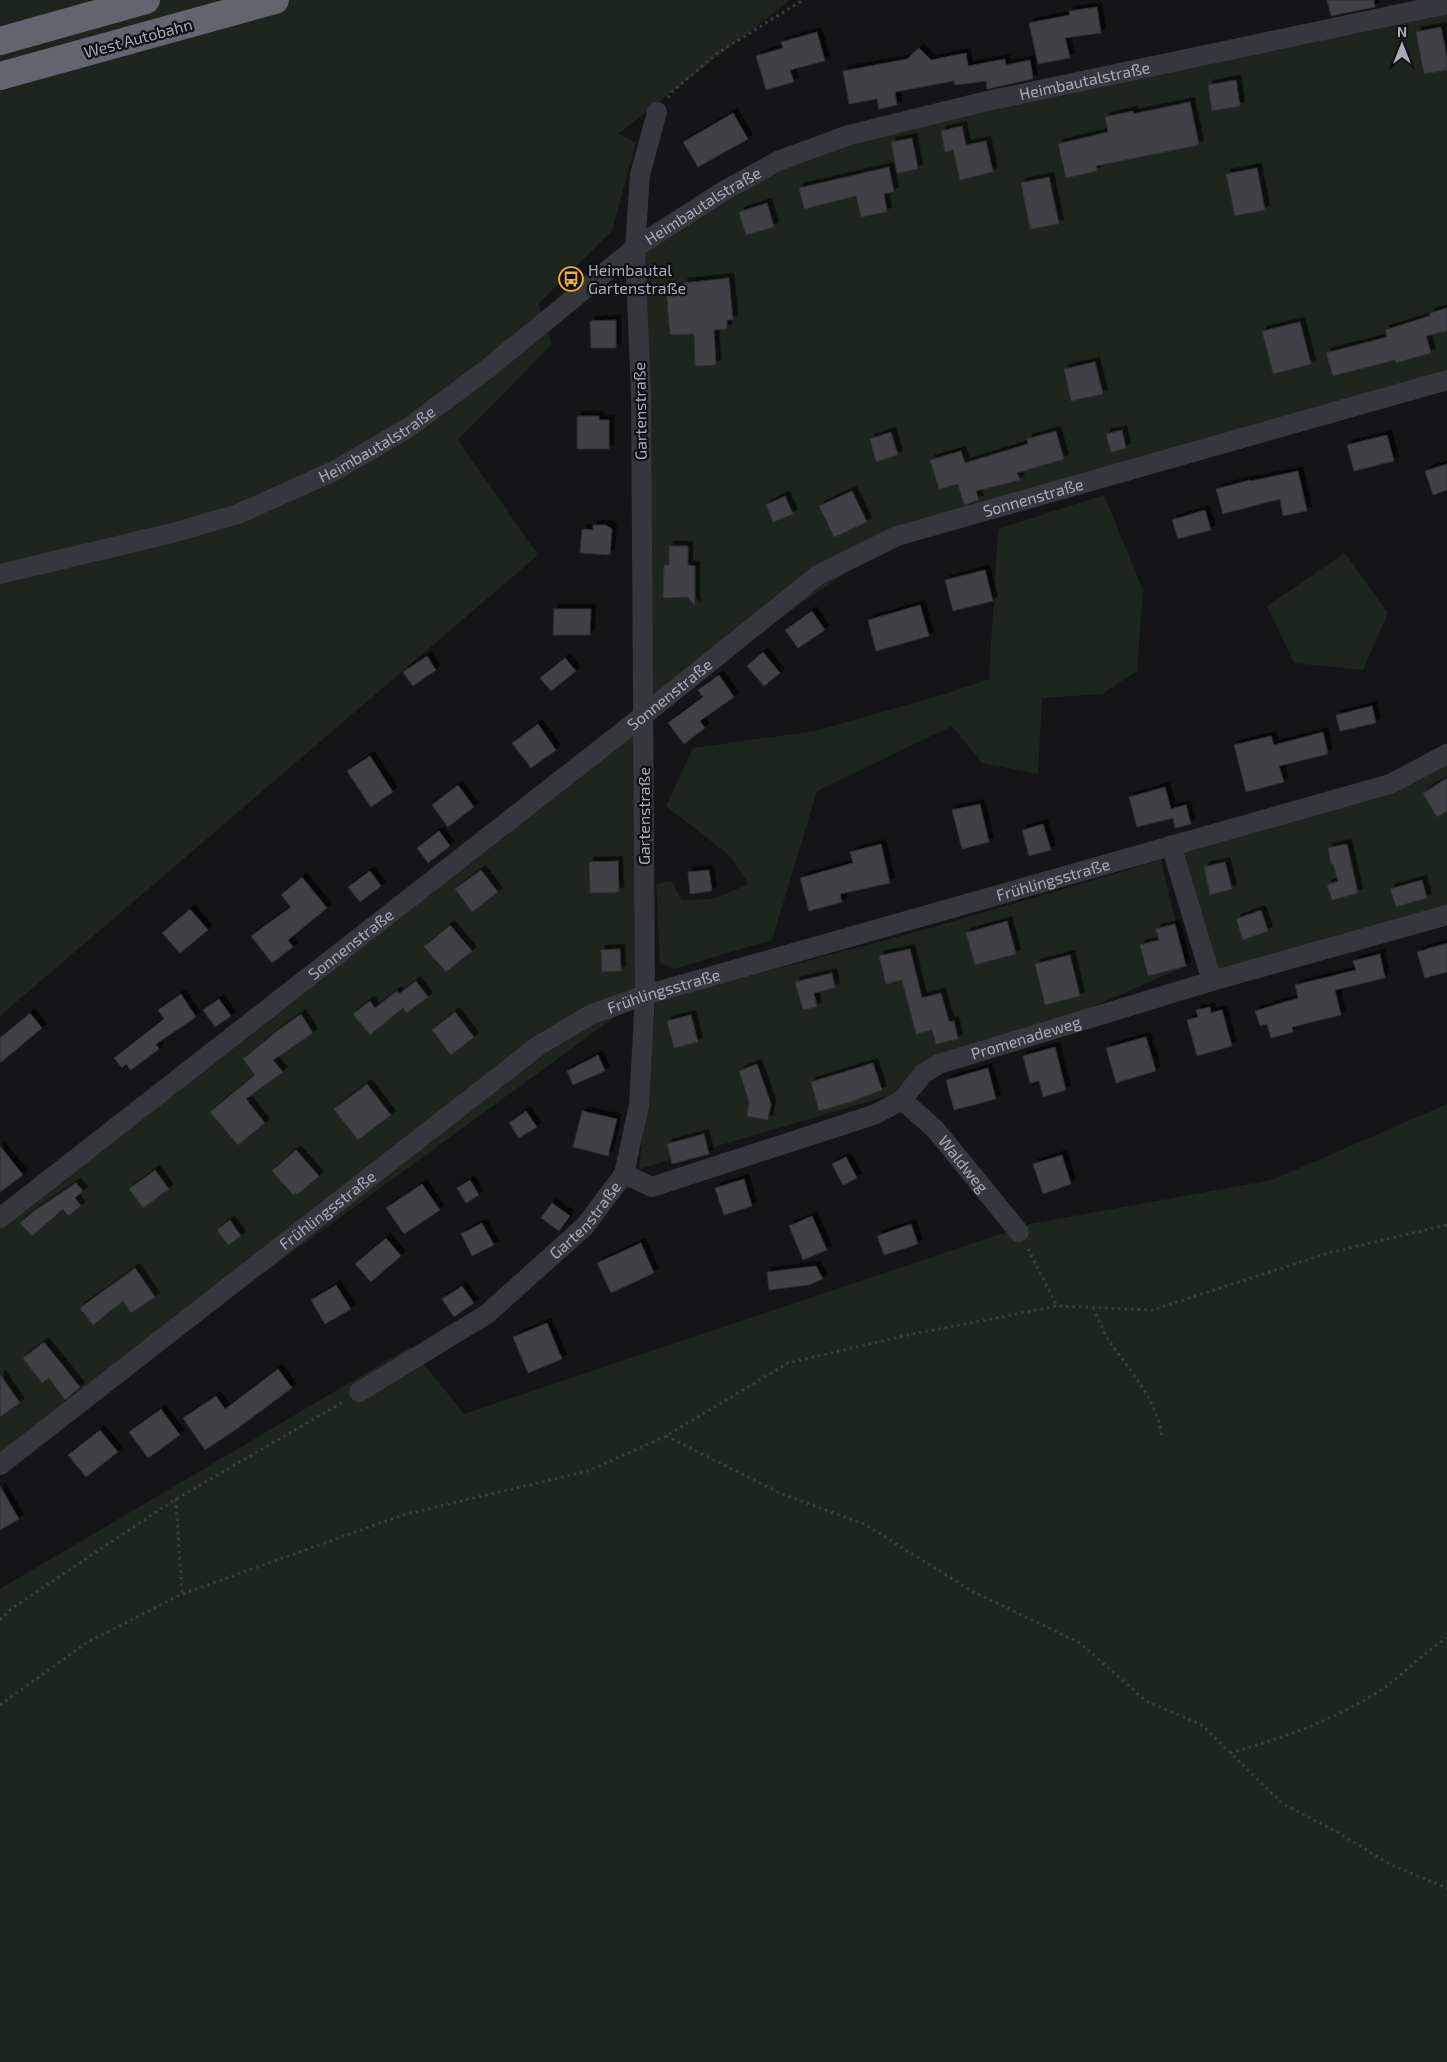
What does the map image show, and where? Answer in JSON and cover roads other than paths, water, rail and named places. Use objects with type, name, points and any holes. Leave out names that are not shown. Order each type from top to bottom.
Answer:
[{"type":"highway","points":[[0,41],[146,0]]},
{"type":"highway","name":"West Autobahn","points":[[0,76],[276,0]]},
{"type":"street","name":"Heimbautalstraße","points":[[0,574],[172,533],[238,514],[334,471],[408,428],[487,369],[635,248],[722,192],[778,161],[849,135],[983,102],[1447,4]]},
{"type":"street","name":"Gartenstraße","points":[[359,1392],[487,1314],[585,1226],[624,1174],[639,1105],[644,995],[641,394],[635,248],[640,175],[657,112]]},
{"type":"street","name":"Sonnenstraße","points":[[0,1218],[644,715],[818,575],[898,536],[1447,380]]},
{"type":"street","name":"Frühlingsstraße","points":[[0,1465],[538,1046],[590,1015],[644,995],[1390,784],[1447,754]]},
{"type":"street","points":[[1170,845],[1212,981]]},
{"type":"street","name":"Promenadeweg","points":[[624,1174],[652,1187],[876,1114],[902,1100],[923,1074],[939,1064],[1212,981],[1447,915]]},
{"type":"street","name":"Waldweg","points":[[902,1100],[935,1129],[1019,1232]]},
{"type":"place","name":"Heimbautal Gartenstraße","points":[[571,279]]}]
